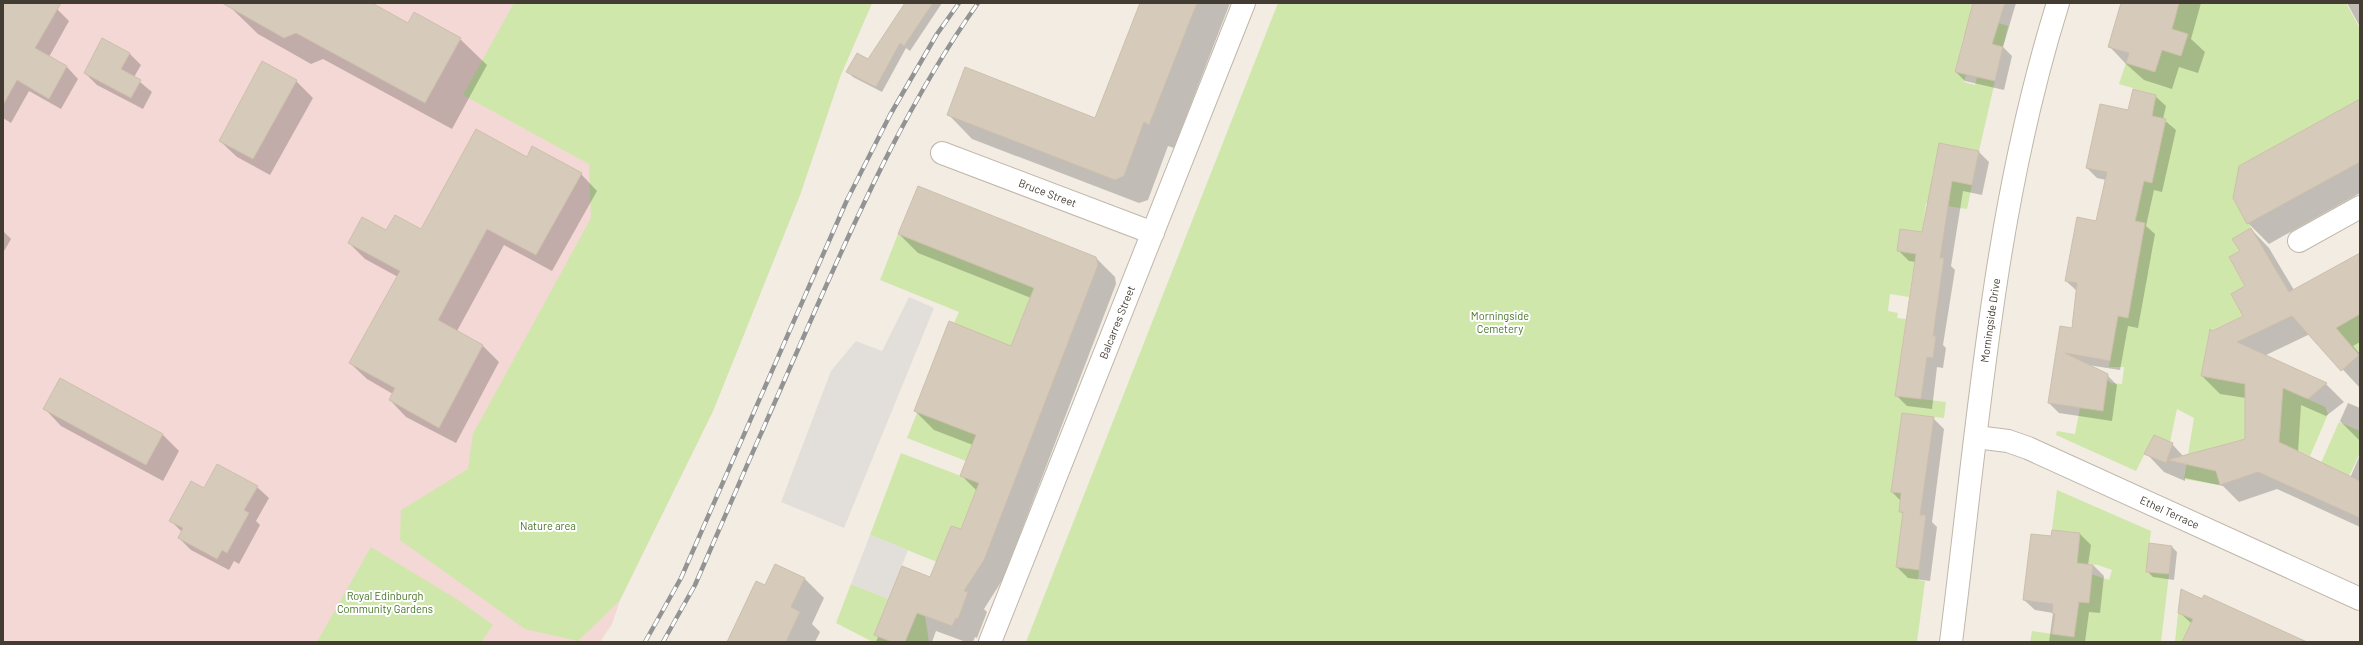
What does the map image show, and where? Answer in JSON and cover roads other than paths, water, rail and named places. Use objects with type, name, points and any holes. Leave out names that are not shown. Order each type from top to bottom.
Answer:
[{"type":"street","name":"Balcarres Street","points":[[990,642],[1244,3]]},
{"type":"street","name":"Morningside Drive","points":[[1951,642],[1992,300],[2023,134],[2058,3]]},
{"type":"street","name":"Bruce Street","points":[[942,153],[1153,233]]},
{"type":"street","points":[[2299,241],[2360,207]]},
{"type":"street","name":"Ethel Terrace","points":[[1976,437],[2008,441],[2028,448],[2360,599]]},
{"type":"railway","points":[[645,642],[681,578],[847,200],[890,115],[937,34],[959,3]]},
{"type":"railway","points":[[663,642],[695,585],[835,265],[890,149],[954,38],[978,3]]},
{"type":"park label","name":"Morningside Cemetery","points":[[1500,322]]},
{"type":"park label","name":"Nature area","points":[[548,526]]},
{"type":"park label","name":"Royal Edinburgh Community Gardens","points":[[385,602]]}]
